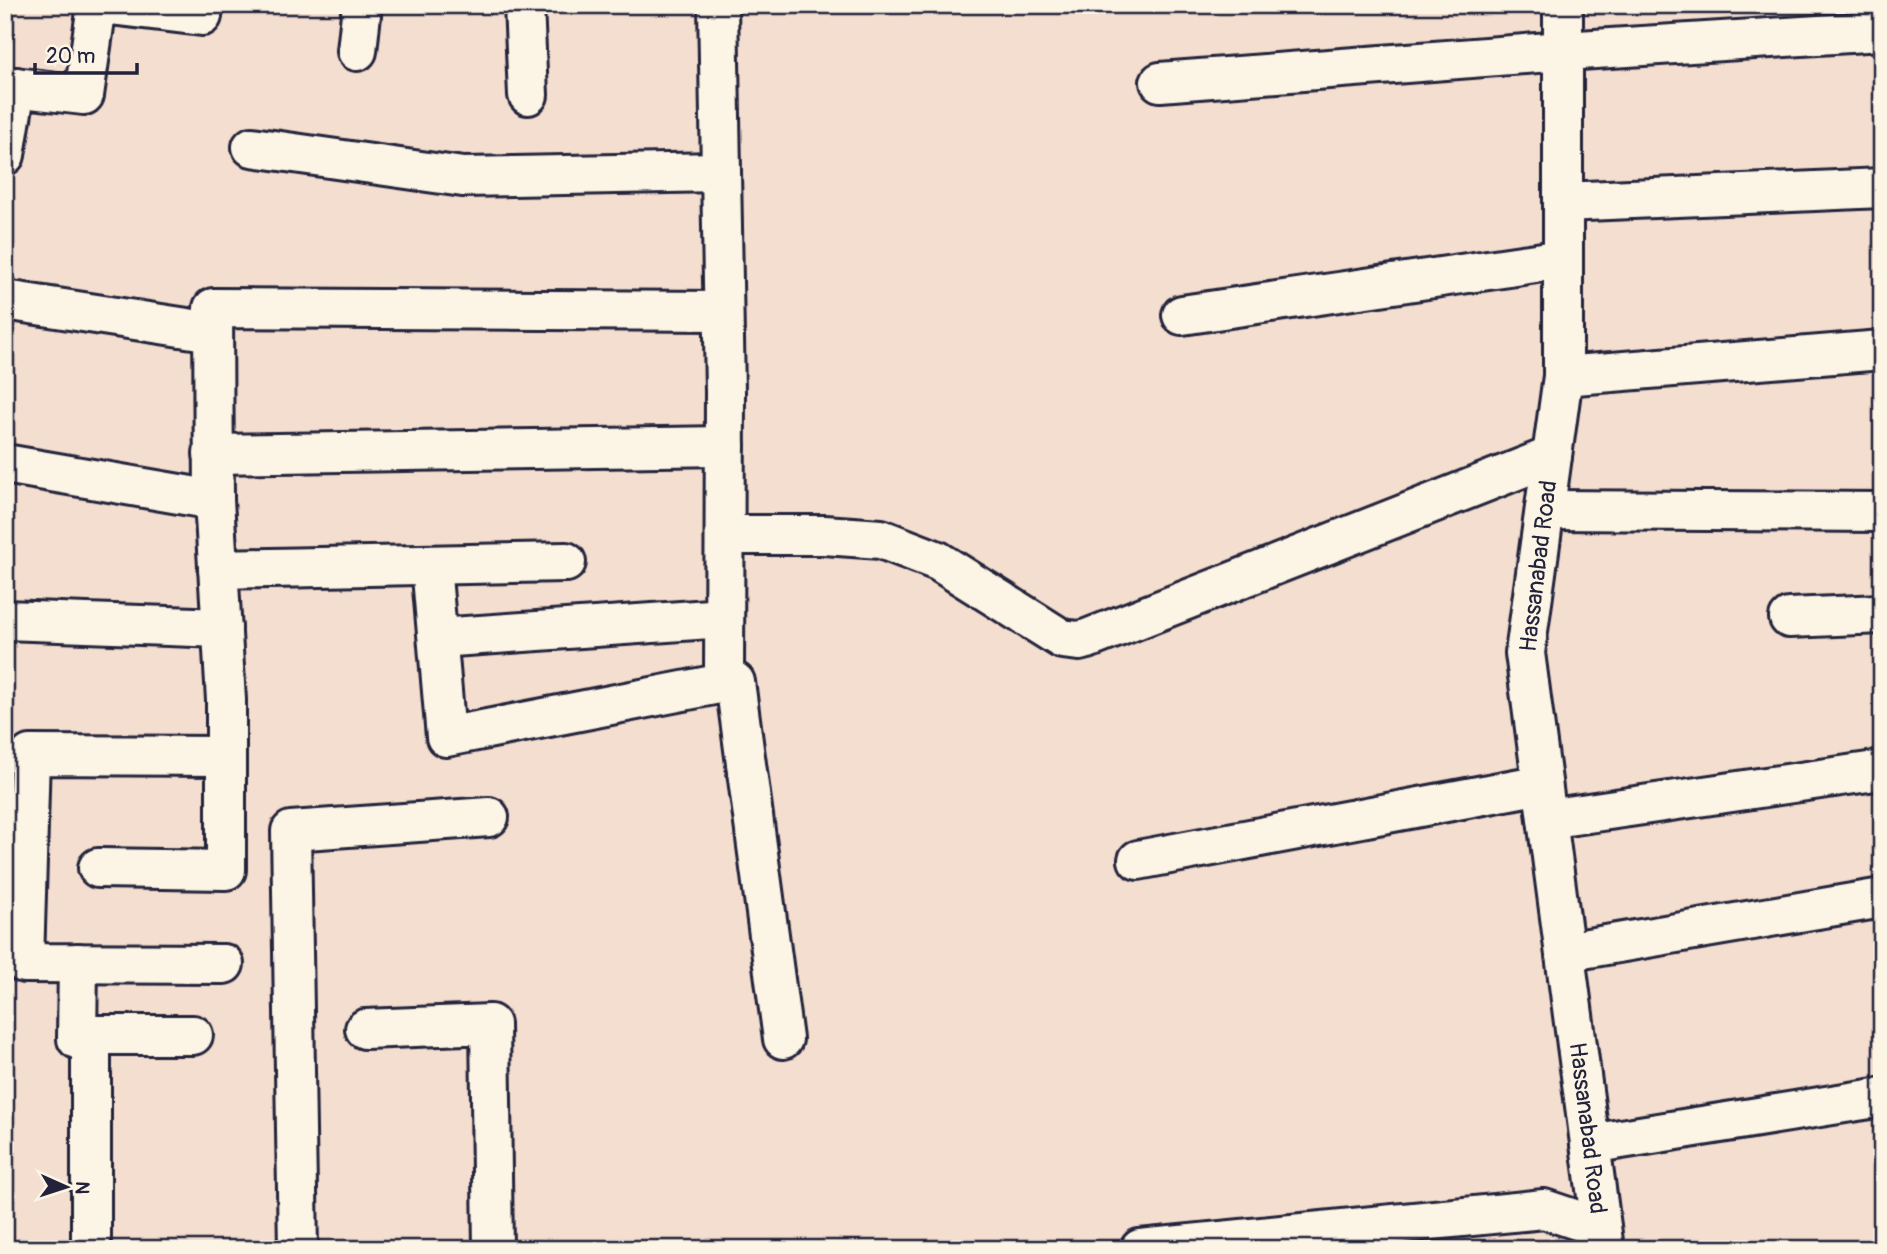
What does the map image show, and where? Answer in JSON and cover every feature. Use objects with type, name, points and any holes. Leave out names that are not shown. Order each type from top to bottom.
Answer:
[{"type":"street","points":[[5,155],[10,86],[85,95],[97,5]]},
{"type":"street","points":[[110,5],[202,16],[203,5]]},
{"type":"street","points":[[357,51],[362,5]]},
{"type":"street","points":[[524,5],[528,95]]},
{"type":"street","points":[[718,5],[725,446],[724,683]]},
{"type":"street","name":"Hassanabad Road","points":[[1563,5],[1563,376],[1525,653],[1602,1238]]},
{"type":"street","points":[[1160,82],[1563,51],[1882,31]]},
{"type":"street","points":[[252,147],[463,177],[720,172]]},
{"type":"street","points":[[1563,202],[1882,188]]},
{"type":"street","points":[[1182,315],[1563,258]]},
{"type":"street","points":[[5,300],[213,332]]},
{"type":"street","points":[[98,868],[226,870],[226,700],[214,500],[213,308],[723,311]]},
{"type":"street","points":[[1563,376],[1882,350]]},
{"type":"street","points":[[213,454],[725,446]]},
{"type":"street","points":[[725,535],[824,535],[881,539],[938,561],[1062,639],[1079,641],[1552,456]]},
{"type":"street","points":[[5,464],[214,500]]},
{"type":"street","points":[[1545,510],[1882,512]]},
{"type":"street","points":[[218,569],[566,562]]},
{"type":"street","points":[[431,565],[446,737],[735,682],[783,1039]]},
{"type":"street","points":[[1789,618],[1882,614]]},
{"type":"street","points":[[438,638],[724,618]]},
{"type":"street","points":[[5,620],[222,628]]},
{"type":"street","points":[[224,964],[24,963],[30,755],[226,756]]},
{"type":"street","points":[[1138,860],[1544,801],[1882,770]]},
{"type":"street","points":[[298,1249],[291,831],[489,817]]},
{"type":"street","points":[[1565,952],[1882,898]]},
{"type":"street","points":[[78,963],[77,1039],[91,1035],[194,1035]]},
{"type":"street","points":[[365,1029],[490,1024],[494,1249]]},
{"type":"street","points":[[91,1035],[91,1249]]},
{"type":"street","points":[[1590,1144],[1882,1097]]},
{"type":"street","points":[[1140,1249],[1419,1235],[1544,1209],[1602,1238]]}]
